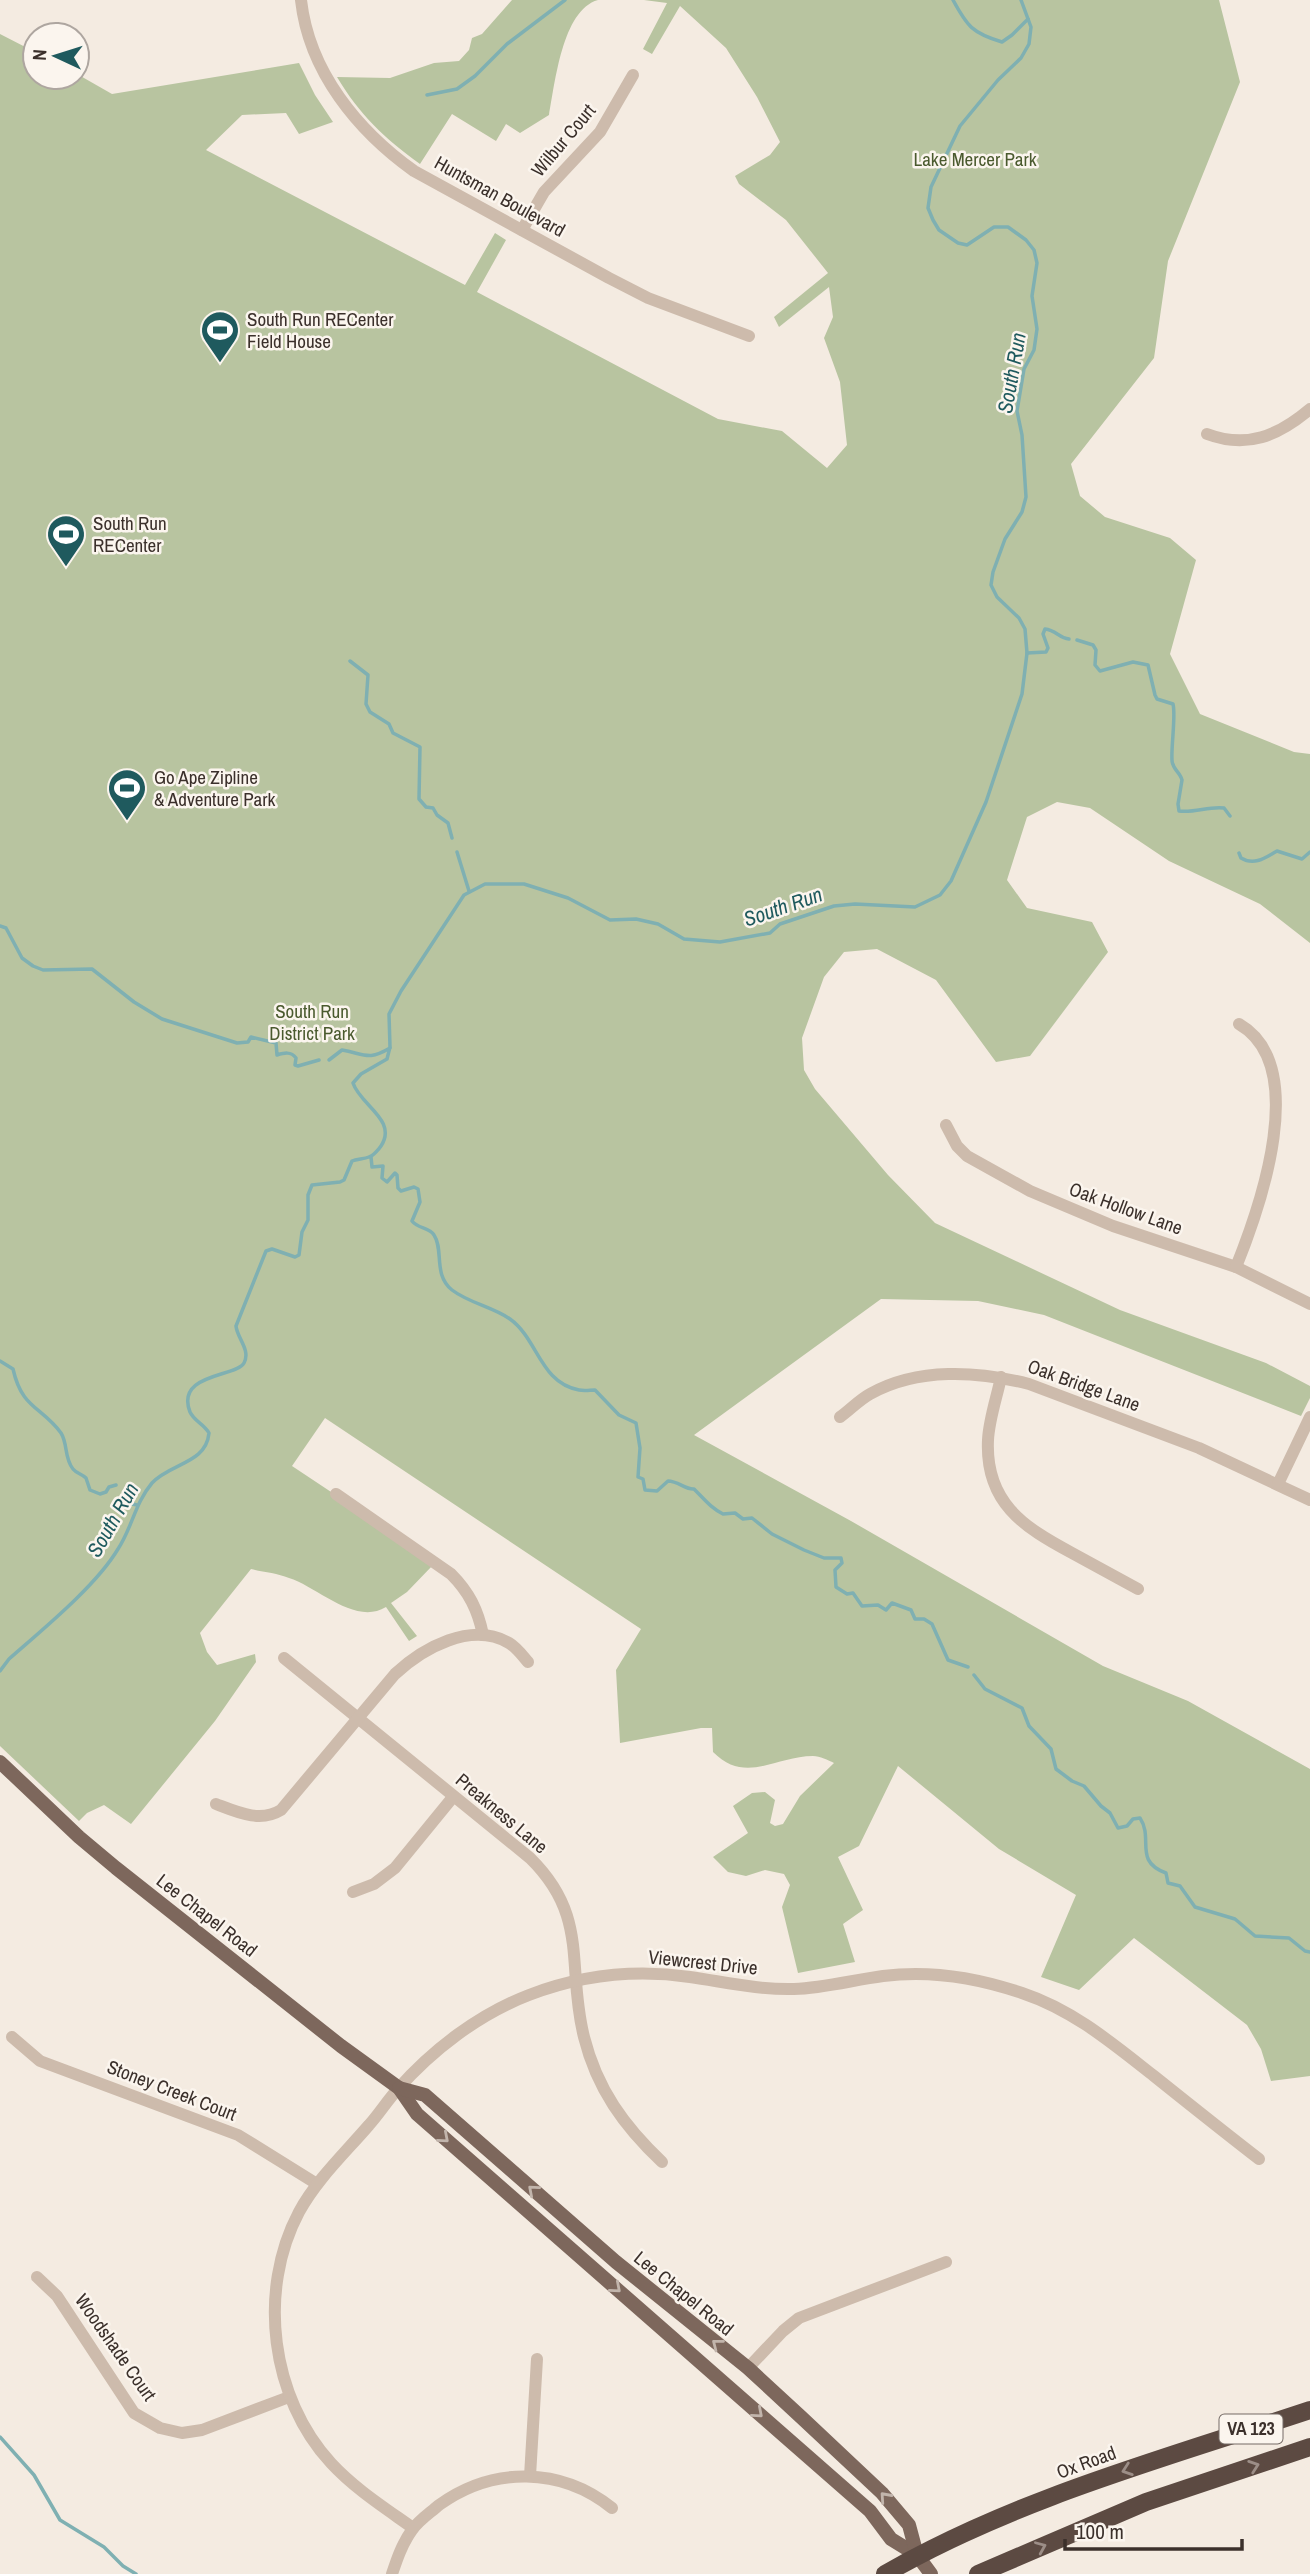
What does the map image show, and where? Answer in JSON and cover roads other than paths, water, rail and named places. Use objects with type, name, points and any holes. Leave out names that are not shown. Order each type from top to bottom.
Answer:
[{"type":"highway","name":"Ox Road","points":[[885,2574],[917,2555],[982,2525],[1110,2475],[1310,2410]]},
{"type":"highway","name":"VA 123","points":[[978,2574],[1146,2502],[1310,2447]]},
{"type":"main road","name":"Lee Chapel Road","points":[[0,1762],[116,1868],[341,2046],[399,2088],[417,2114],[870,2511],[891,2539],[917,2555]]},
{"type":"main road","name":"Lee Chapel Road","points":[[399,2088],[425,2095],[615,2262],[748,2368],[882,2493],[909,2525],[917,2555],[931,2574]]},
{"type":"street","name":"Huntsman Boulevard","points":[[302,5],[318,58],[348,110],[373,138],[414,171],[648,298],[749,336]]},
{"type":"street","name":"Wilbur Court","points":[[522,230],[544,192],[600,132],[633,75]]},
{"type":"street","points":[[1207,434],[1238,442],[1258,439],[1310,409]]},
{"type":"street","points":[[1236,1267],[1269,1179],[1277,1142],[1280,1109],[1279,1088],[1272,1057],[1260,1038],[1239,1024]]},
{"type":"street","name":"Oak Hollow Lane","points":[[946,1125],[957,1146],[967,1156],[1030,1191],[1114,1226],[1236,1267],[1310,1304]]},
{"type":"street","name":"Oak Bridge Lane","points":[[840,1417],[872,1393],[911,1380],[951,1374],[1001,1377],[1029,1384],[1199,1447],[1310,1500]]},
{"type":"street","points":[[1001,1377],[990,1425],[988,1449],[990,1470],[1000,1496],[1017,1519],[1038,1535],[1138,1589]]},
{"type":"street","points":[[1278,1484],[1310,1417]]},
{"type":"street","points":[[335,1494],[451,1574],[467,1591],[474,1604],[483,1634]]},
{"type":"street","points":[[216,1804],[255,1816],[271,1816],[281,1810],[395,1674],[416,1656],[440,1643],[483,1634],[510,1643],[528,1662]]},
{"type":"street","name":"Preakness Lane","points":[[284,1658],[530,1858],[554,1886],[570,1922],[575,1944],[576,1980],[583,2035],[599,2082],[627,2127],[662,2162]]},
{"type":"street","points":[[353,1892],[374,1884],[396,1868],[453,1797]]},
{"type":"street","name":"Viewcrest Drive","points":[[413,2528],[356,2487],[331,2463],[302,2423],[289,2397],[276,2341],[276,2287],[289,2234],[299,2212],[317,2184],[399,2088],[441,2048],[481,2019],[528,1996],[576,1980],[609,1975],[655,1974],[747,1987],[794,1989],[888,1975],[918,1974],[996,1984],[1054,2004],[1098,2031],[1259,2160]]},
{"type":"street","name":"Stoney Creek Court","points":[[12,2037],[40,2061],[238,2135],[317,2184]]},
{"type":"street","points":[[748,2368],[799,2318],[946,2262]]},
{"type":"street","name":"Woodshade Court","points":[[37,2277],[57,2296],[134,2413],[160,2428],[182,2432],[202,2430],[289,2397]]},
{"type":"street","points":[[530,2476],[537,2358]]},
{"type":"street","points":[[392,2574],[402,2546],[413,2528],[427,2515],[463,2490],[500,2478],[530,2476],[576,2485],[594,2494],[612,2508]]},
{"type":"waterway","points":[[427,95],[457,89],[475,76],[507,44],[565,0]]},
{"type":"waterway","points":[[953,0],[962,16],[977,32],[1002,42],[1028,19]]},
{"type":"waterway","name":"South Run","points":[[0,1671],[9,1659],[96,1578],[123,1541],[141,1499],[152,1483],[159,1476],[194,1457],[206,1443],[209,1433],[190,1412],[188,1399],[191,1390],[199,1383],[239,1368],[244,1363],[246,1353],[236,1326],[266,1251],[272,1249],[295,1257],[299,1255],[302,1232],[308,1220],[308,1195],[312,1185],[344,1180],[352,1161],[371,1156],[381,1146],[385,1128],[353,1083],[361,1074],[387,1059],[390,1047],[389,1014],[401,991],[464,895],[485,884],[524,884],[568,898],[610,920],[636,919],[658,924],[684,939],[720,942],[770,933],[780,924],[834,906],[855,904],[915,907],[940,895],[951,881],[986,802],[1022,694],[1027,653],[1025,629],[1019,618],[997,597],[991,585],[1005,539],[1022,512],[1026,497],[1022,435],[1017,411],[1024,369],[1034,350],[1037,329],[1032,296],[1037,263],[1034,250],[1026,240],[1008,227],[994,227],[967,245],[958,243],[939,230],[928,208],[931,187],[960,126],[998,80],[1021,58],[1029,44],[1031,27],[1021,0]]},
{"type":"waterway","points":[[1027,653],[1046,652],[1048,648],[1043,634],[1045,629],[1069,639]]},
{"type":"waterway","points":[[1077,640],[1093,645],[1096,650],[1095,665],[1100,671],[1133,662],[1148,665],[1157,699],[1173,704],[1172,763],[1182,780],[1179,811],[1224,808],[1230,816]]},
{"type":"waterway","points":[[350,661],[368,675],[366,704],[370,712],[389,724],[393,733],[420,747],[419,799],[448,823],[452,838]]},
{"type":"waterway","points":[[1239,853],[1241,858],[1250,861],[1259,860],[1277,851],[1302,859],[1310,852]]},
{"type":"waterway","points":[[457,852],[469,891]]},
{"type":"waterway","points":[[0,926],[6,928],[22,958],[33,966],[43,970],[92,969],[134,1002],[162,1019],[237,1043],[248,1042],[251,1037],[276,1043],[277,1055],[292,1054],[296,1058],[295,1065],[298,1066],[319,1060]]},
{"type":"waterway","points":[[329,1060],[342,1050],[371,1055],[390,1048]]},
{"type":"waterway","points":[[371,1157],[372,1167],[383,1166],[382,1178],[387,1182],[395,1173],[401,1191],[414,1187],[418,1189],[420,1202],[412,1221],[434,1235],[446,1284],[466,1298],[510,1319],[556,1379],[579,1390],[595,1390],[619,1415],[636,1423],[640,1448],[638,1477],[643,1479],[645,1490],[657,1491],[668,1481],[675,1482],[694,1489],[723,1514],[735,1513],[743,1519],[752,1518],[772,1534],[804,1550],[824,1558],[841,1558],[842,1563],[835,1570],[836,1587],[847,1594],[853,1593],[862,1606],[878,1605],[886,1610],[892,1603],[911,1610],[915,1619],[924,1619],[932,1624],[948,1660],[968,1667]]},
{"type":"waterway","points":[[0,1361],[13,1369],[21,1392],[61,1433],[70,1465],[86,1478],[90,1490],[100,1494],[116,1485]]},
{"type":"waterway","points":[[124,1494],[128,1503],[137,1505]]},
{"type":"waterway","points":[[974,1675],[985,1689],[1022,1708],[1029,1726],[1051,1749],[1056,1769],[1084,1786],[1110,1813],[1118,1828],[1140,1818],[1144,1826],[1150,1862],[1166,1873],[1168,1883],[1180,1886],[1195,1907],[1235,1919],[1255,1936],[1289,1938],[1310,1952]]},
{"type":"waterway","points":[[0,2437],[34,2475],[60,2520],[104,2547],[123,2566],[136,2574]]},
{"type":"place","name":"South Run RECenter Field House","points":[[220,364]]},
{"type":"place","name":"South Run RECenter","points":[[66,568]]},
{"type":"place","name":"Go Ape Zipline & Adventure Park","points":[[127,822]]},
{"type":"park label","name":"Lake Mercer Park","points":[[975,159]]},
{"type":"park label","name":"South Run District Park","points":[[312,1022]]}]
